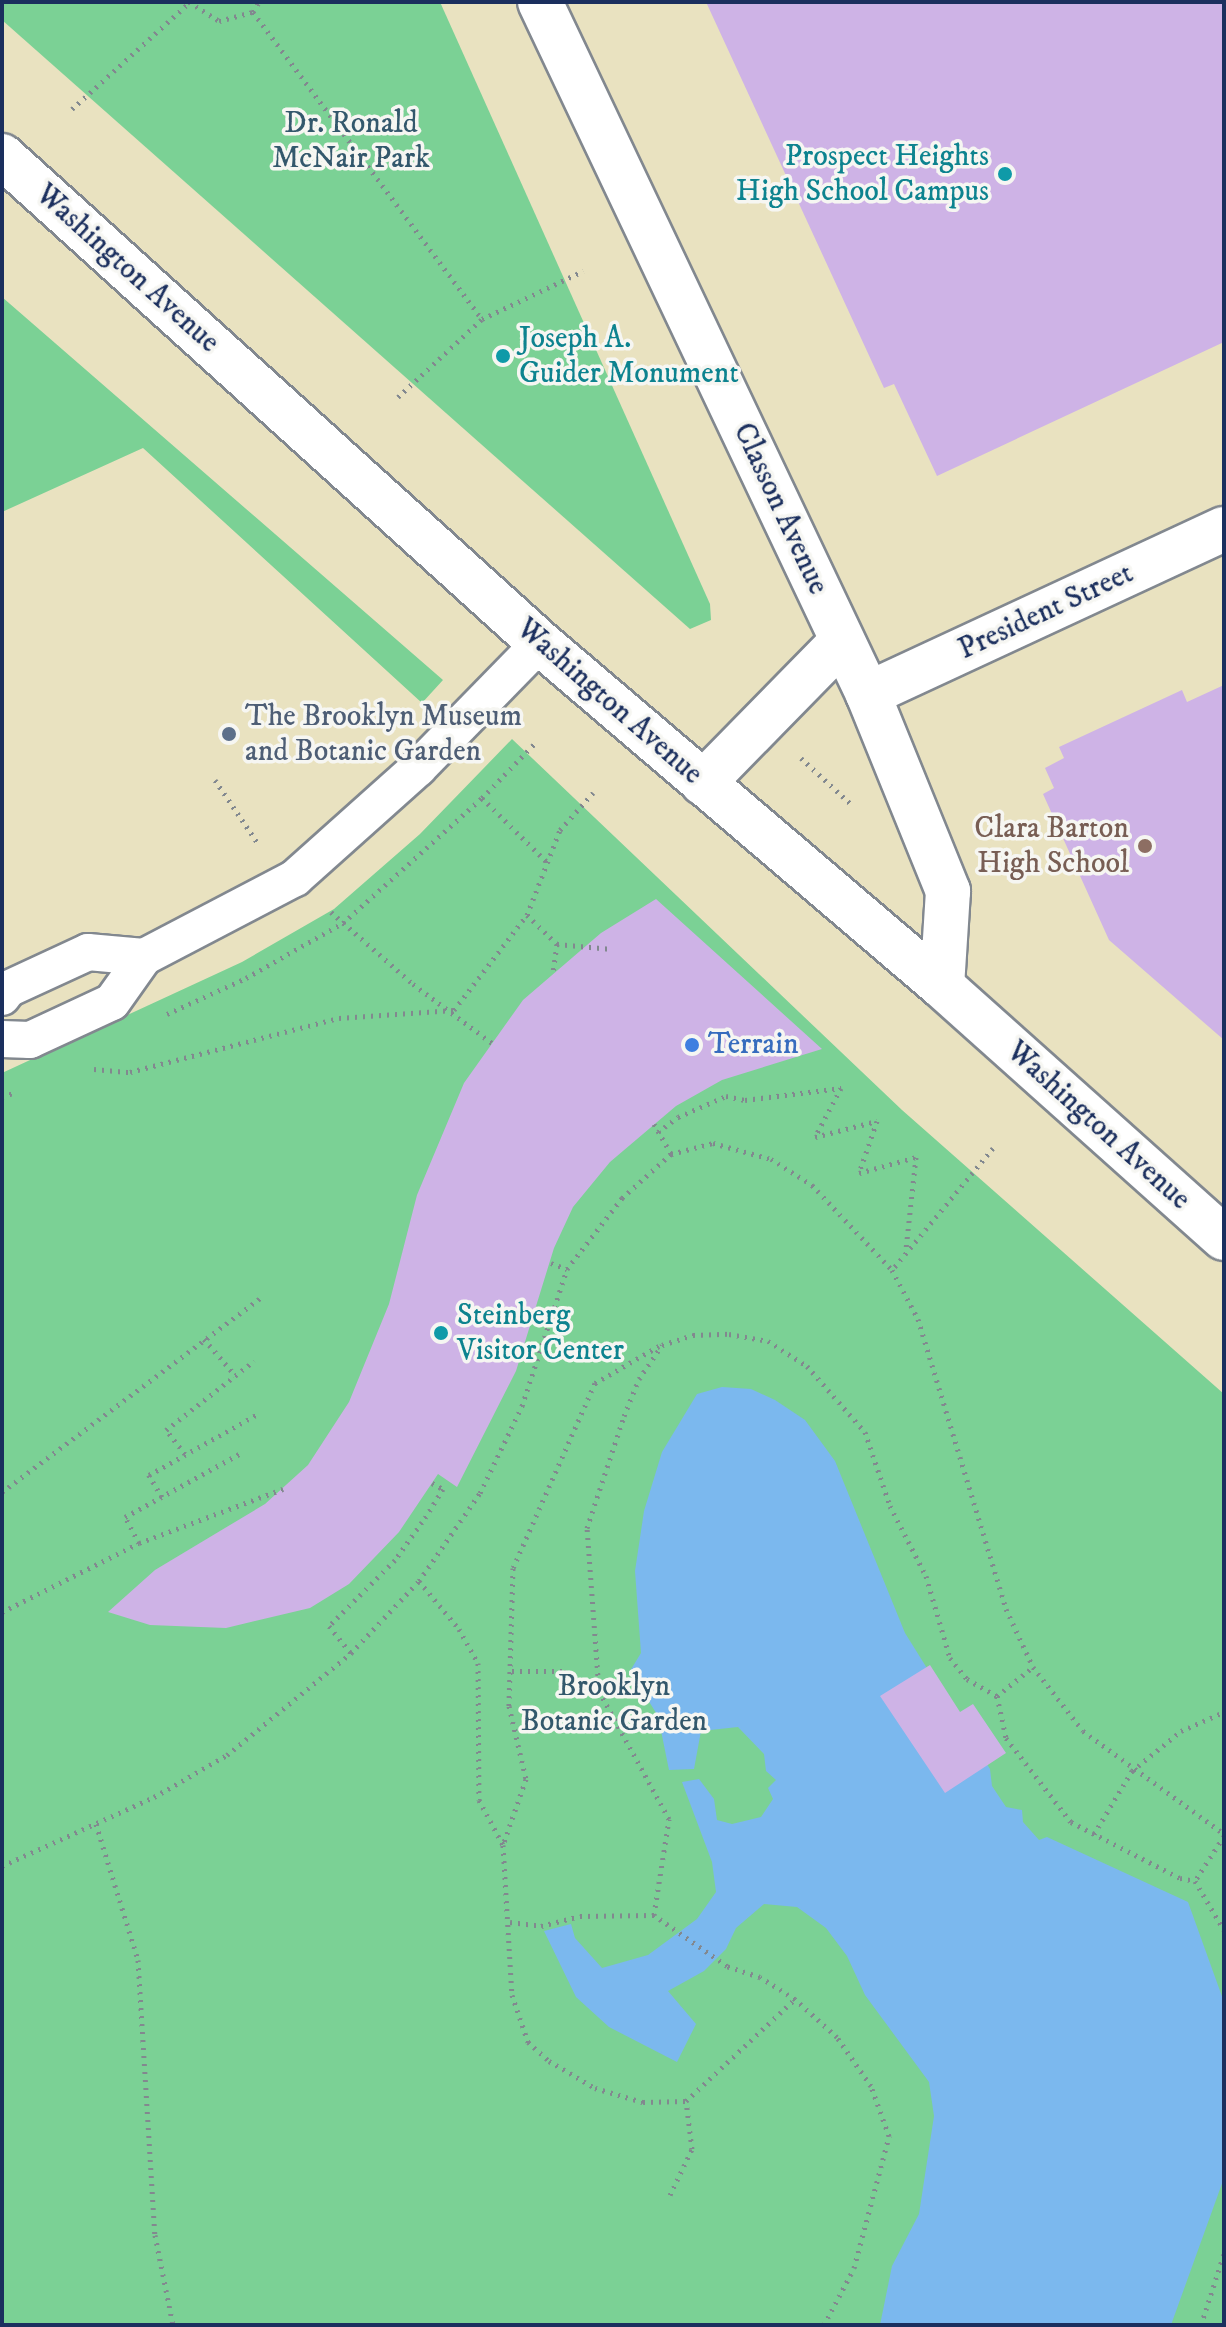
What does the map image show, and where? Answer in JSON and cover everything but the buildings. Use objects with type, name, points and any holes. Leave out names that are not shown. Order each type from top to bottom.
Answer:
[{"type":"street","name":"Classon Avenue","points":[[540,2],[868,694],[948,891],[942,986]]},
{"type":"street","name":"Washington Avenue","points":[[2,156],[540,643],[942,986],[1224,1238]]},
{"type":"street","name":"President Street","points":[[868,694],[1224,529]]},
{"type":"street","points":[[703,783],[842,641]]},
{"type":"lane","points":[[2,1039],[30,1040],[112,1002],[144,957],[295,878],[418,768],[540,643]]},
{"type":"lane","points":[[2,997],[8,989],[88,952],[144,957]]},
{"type":"path","points":[[72,109],[189,2],[219,21],[253,12],[259,2]]},
{"type":"path","points":[[253,12],[482,319]]},
{"type":"path","points":[[398,397],[482,319],[583,271]]},
{"type":"path","points":[[482,798],[536,742]]},
{"type":"path","points":[[454,1010],[527,915],[560,830],[593,793]]},
{"type":"path","points":[[527,915],[557,944],[612,949]]},
{"type":"path","points":[[553,973],[557,944]]},
{"type":"path","points":[[83,1068],[130,1072],[339,1018],[454,1010],[492,1043]]},
{"type":"path","points":[[2,1097],[29,1087]]},
{"type":"path","points":[[658,1132],[678,1117],[726,1096],[745,1100],[841,1088],[815,1137],[877,1121],[859,1173],[916,1157],[906,1250]]},
{"type":"path","points":[[654,1124],[671,1154]]},
{"type":"path","points":[[2,1866],[96,1824],[227,1755],[351,1653],[419,1581],[480,1493],[522,1406],[567,1269],[622,1198],[671,1154],[713,1143],[771,1159],[812,1185],[892,1270],[918,1319],[1006,1609],[1033,1667],[1083,1731],[1132,1771],[1224,1835],[1195,1881]]},
{"type":"path","points":[[892,1270],[993,1148]]},
{"type":"path","points":[[551,1263],[567,1269]]},
{"type":"path","points":[[2,1492],[260,1298]]},
{"type":"path","points":[[503,1845],[526,1779],[509,1706],[513,1568],[595,1383],[662,1345],[693,1335],[768,1341],[807,1366],[843,1402],[865,1432],[890,1506],[926,1576],[950,1658],[967,1679],[997,1696],[1006,1738],[1071,1822],[1195,1881],[1224,1930]]},
{"type":"path","points":[[204,1339],[235,1376]]},
{"type":"path","points":[[654,1915],[669,1819],[599,1691],[587,1528],[634,1391],[662,1345]]},
{"type":"path","points":[[185,1454],[166,1430],[254,1361]]},
{"type":"path","points":[[162,1497],[149,1475],[256,1415]]},
{"type":"path","points":[[139,1543],[125,1517],[241,1453]]},
{"type":"path","points":[[351,1653],[329,1626],[395,1560],[443,1489],[432,1483]]},
{"type":"path","points":[[2,1612],[139,1543],[283,1489]]},
{"type":"path","points":[[419,1581],[459,1629],[478,1663],[479,1800],[503,1845],[512,1995],[528,2042],[549,2061],[595,2088],[643,2102],[686,2101],[795,1999]]},
{"type":"path","points":[[997,1696],[1033,1667]]},
{"type":"path","points":[[512,1671],[563,1671],[583,1694],[599,1691]]},
{"type":"path","points":[[1094,1834],[1132,1771],[1181,1731],[1224,1712]]},
{"type":"path","points":[[96,1824],[138,1960],[155,2235],[173,2325]]},
{"type":"path","points":[[510,1922],[541,1926],[580,1916],[654,1915],[727,1966],[760,1977],[795,1999],[837,2037],[871,2086],[889,2136],[854,2268],[824,2325]]},
{"type":"path","points":[[670,2195],[692,2149],[686,2101]]},
{"type":"path","points":[[1201,2325],[1224,2254]]},
{"type":"green space","name":"Dr. Ronald McNair Park","points":[[2,2],[440,2],[710,604],[711,620],[690,629],[2,20]]},
{"type":"green space","points":[[2,297],[443,680],[422,703],[143,448],[2,512]]},
{"type":"green space","name":"Brooklyn Botanic Garden","points":[[512,739],[902,1110],[1224,1394],[1224,2325],[2,2325],[2,1073],[242,962],[334,909],[420,834]]},
{"type":"water","points":[[722,1387],[751,1389],[775,1400],[805,1420],[835,1461],[905,1633],[990,1769],[992,1786],[1006,1807],[1022,1810],[1023,1822],[1039,1840],[1047,1837],[1188,1902],[1224,2002],[1224,2178],[1171,2325],[880,2325],[892,2266],[919,2214],[934,2116],[929,2082],[865,1995],[847,1956],[826,1928],[797,1907],[764,1904],[736,1928],[726,1949],[704,1971],[668,1991],[696,2024],[677,2062],[609,2027],[576,1997],[544,1931],[571,1924],[575,1938],[602,1968],[648,1955],[697,1919],[716,1892],[712,1862],[682,1782],[699,1779],[714,1799],[717,1820],[732,1824],[761,1817],[773,1799],[768,1788],[776,1780],[766,1771],[764,1754],[738,1727],[701,1731],[694,1769],[669,1770],[658,1716],[630,1671],[641,1653],[635,1571],[644,1511],[662,1452],[697,1394]]},
{"type":"place","name":"Prospect Heights High School Campus","points":[[1005,174]]},
{"type":"place","name":"Joseph A. Guider Monument","points":[[503,356]]},
{"type":"place","name":"The Brooklyn Museum and Botanic Garden","points":[[229,734]]},
{"type":"place","name":"Clara Barton High School","points":[[1145,846]]},
{"type":"place","name":"Terrain","points":[[692,1045]]},
{"type":"place","name":"Steinberg Visitor Center","points":[[441,1333]]}]
